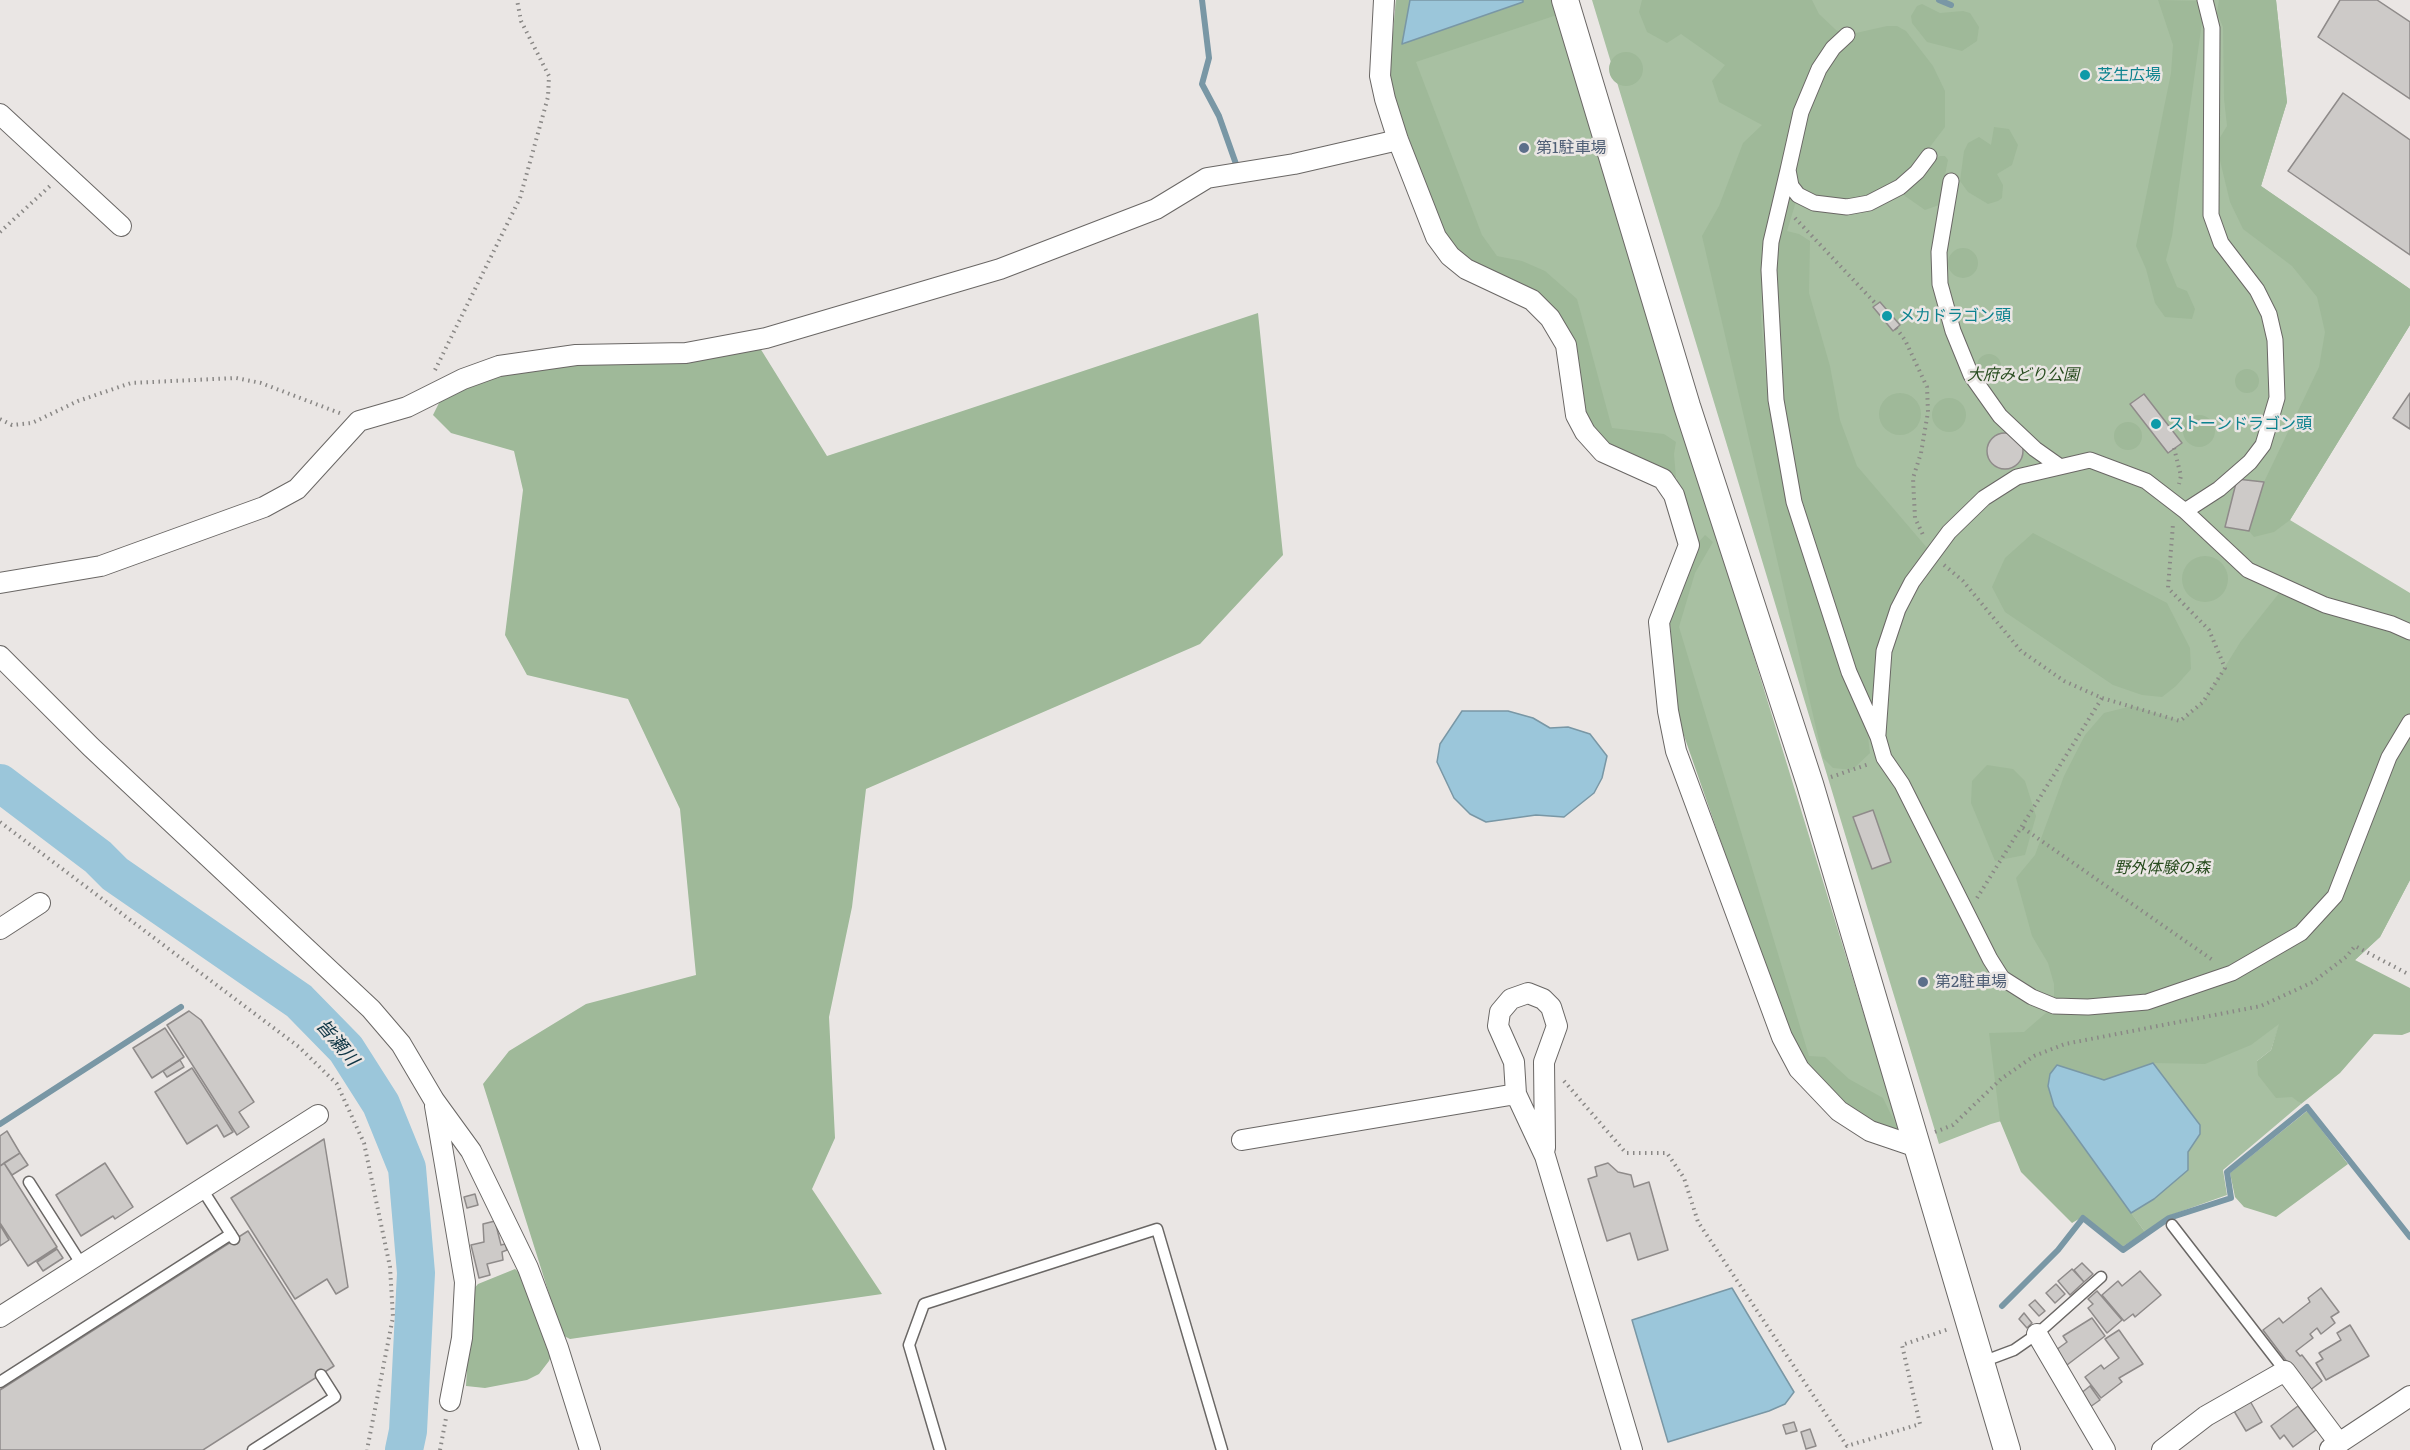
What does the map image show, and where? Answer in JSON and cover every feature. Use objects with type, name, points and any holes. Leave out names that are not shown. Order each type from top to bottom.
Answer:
[{"type":"street","points":[[1384,0],[1380,76],[1398,140],[1436,237],[1450,256],[1466,269],[1532,300],[1550,318],[1566,345],[1576,415],[1585,432],[1603,452],[1663,479],[1674,495],[1689,545],[1659,622],[1670,721],[1676,751],[1782,1037],[1799,1069],[1839,1111],[1870,1131],[1918,1144]]},
{"type":"street","points":[[1565,0],[1687,406],[1810,784],[2007,1450]]},
{"type":"street","points":[[2181,507],[2218,489],[2250,462],[2263,445],[2277,398],[2275,340],[2269,314],[2257,290],[2221,243],[2211,215],[2212,28],[2205,0]]},
{"type":"street","points":[[1847,35],[1824,62],[1801,112],[1771,242],[1770,299],[1776,400],[1794,502],[1849,672],[1878,737],[1884,758],[1902,784],[2002,978],[2032,997],[2054,1006],[2088,1007],[2147,1002],[2232,974],[2301,933],[2335,896],[2389,757],[2410,722]]},
{"type":"street","points":[[0,114],[121,226]]},
{"type":"street","points":[[0,583],[101,566],[264,507],[297,489],[359,421],[407,407],[463,379],[499,366],[576,355],[686,353],[766,338],[1000,269],[1156,209],[1207,178],[1294,164],[1398,140]]},
{"type":"street","points":[[1788,170],[1791,186],[1798,195],[1814,202],[1847,207],[1869,203],[1884,197],[1917,172],[1929,156]]},
{"type":"street","points":[[1952,181],[1939,252],[1940,284],[1953,331],[1971,375],[2000,416],[2035,449],[2059,466]]},
{"type":"street","points":[[1878,737],[1884,651],[1898,609],[1912,582],[1949,532],[1983,498],[2017,477],[2059,466],[2090,460],[2146,481],[2181,507],[2248,570],[2325,605],[2392,624],[2410,632]]},
{"type":"street","points":[[0,656],[91,747],[371,1009],[401,1044],[434,1101],[471,1150],[528,1268],[558,1348],[590,1450]]},
{"type":"street","points":[[0,929],[40,903]]},
{"type":"street","points":[[1545,1156],[1544,1062],[1557,1026],[1551,1007],[1543,999],[1528,993],[1510,999],[1500,1012],[1498,1026],[1514,1062],[1516,1094],[1545,1156],[1632,1450]]},
{"type":"street","points":[[1242,1140],[1516,1094]]},
{"type":"street","points":[[434,1101],[465,1282],[462,1338],[450,1401]]},
{"type":"street","points":[[0,1317],[318,1115]]},
{"type":"street","points":[[2037,1334],[2105,1450]]},
{"type":"street","points":[[2162,1450],[2206,1416],[2285,1371],[2333,1446],[2410,1396]]},
{"type":"lane","points":[[29,1182],[82,1265]]},
{"type":"lane","points":[[0,1382],[233,1237],[202,1189]]},
{"type":"lane","points":[[2172,1225],[2285,1371]]},
{"type":"lane","points":[[940,1450],[909,1345],[924,1304],[1157,1229],[1222,1450]]},
{"type":"lane","points":[[1982,1362],[2013,1350],[2037,1334],[2101,1277]]},
{"type":"lane","points":[[253,1450],[335,1397],[321,1375]]},
{"type":"path","points":[[422,399],[454,326],[520,198],[548,98],[549,76],[521,21],[518,0]]},
{"type":"path","points":[[0,232],[63,173]]},
{"type":"path","points":[[1780,203],[1877,305]]},
{"type":"path","points":[[1896,328],[1905,340]]},
{"type":"path","points":[[0,419],[12,425],[32,423],[78,401],[132,383],[236,378],[261,383],[359,421]]},
{"type":"path","points":[[2064,681],[2102,698],[2180,722],[2204,702],[2225,668],[2209,630],[2168,588],[2181,507],[2181,476],[2174,448]]},
{"type":"path","points":[[1967,912],[2023,828],[2102,698]]},
{"type":"path","points":[[1810,784],[1884,758]]},
{"type":"path","points":[[0,822],[299,1047],[337,1084],[364,1143],[390,1267],[393,1317],[367,1450]]},
{"type":"path","points":[[2023,828],[2232,974]]},
{"type":"path","points":[[1918,1144],[1953,1125],[2001,1079],[2034,1056],[2065,1044],[2261,1006],[2313,982],[2346,957],[2355,946],[2410,975]]},
{"type":"path","points":[[1544,1062],[1626,1153],[1667,1153],[1684,1178],[1698,1222],[1847,1446],[1920,1424],[1902,1344],[1970,1322]]},
{"type":"path","points":[[440,1450],[450,1401]]},
{"type":"green space","points":[[1396,0],[1552,0],[1901,1135],[1811,1070],[1670,623],[1696,545],[1676,478],[1603,445],[1572,341],[1495,272],[1390,70]]},
{"type":"green space","points":[[1396,0],[1410,0],[1403,44],[1523,0],[1552,0],[1557,15],[1416,62],[1482,235],[1497,256],[1522,261],[1545,271],[1577,299],[1612,428],[1664,434],[1676,442],[1674,454],[1676,478],[1603,445],[1580,412],[1572,341],[1455,250],[1445,237],[1392,93],[1390,70]]},
{"type":"green space","name":"大府みどり公園","points":[[1592,0],[2276,0],[2287,102],[2261,186],[2410,289],[2410,325],[2290,520],[2410,593],[2410,880],[2380,937],[2319,993],[2280,1023],[2271,1050],[2257,1061],[2301,1104],[2223,1170],[2227,1195],[2168,1216],[2145,1232],[2131,1213],[2154,1199],[2200,1134],[2153,1063],[2104,1080],[2054,1106],[1991,1124],[1939,1144]]},
{"type":"green space","points":[[1642,0],[1812,0],[1819,14],[1836,30],[1847,35],[1887,26],[1897,26],[1906,31],[1933,66],[1945,91],[1945,127],[1926,152],[1934,160],[1945,156],[1948,160],[1939,205],[1925,210],[1905,196],[1900,187],[1869,203],[1798,195],[1787,231],[1799,234],[1810,241],[1809,293],[1830,366],[1840,420],[1857,466],[1934,556],[1898,609],[1878,737],[1825,600],[1776,400],[1770,242],[1762,245],[1761,318],[1768,405],[1808,570],[1868,736],[1870,753],[1852,770],[1833,768],[1823,758],[1702,236],[1719,206],[1743,143],[1762,125],[1719,102],[1712,81],[1725,65],[1681,34],[1667,43],[1647,32],[1639,12]]},
{"type":"green space","points":[[2158,0],[2205,1],[2172,236],[2166,260],[2177,287],[2187,291],[2195,309],[2192,319],[2165,317],[2155,303],[2146,269],[2136,246],[2171,73],[2173,45]]},
{"type":"green space","points":[[2219,0],[2276,0],[2287,102],[2261,186],[2410,289],[2410,325],[2290,520],[2274,532],[2254,537],[2249,531],[2264,482],[2319,367],[2325,332],[2317,297],[2292,266],[2243,229],[2230,202],[2216,144],[2227,126],[2224,99],[2223,27],[2217,13]]},
{"type":"green space","points":[[1922,4],[1940,13],[1963,11],[1970,13],[1979,27],[1977,41],[1962,51],[1927,42],[1912,23],[1911,16],[1917,6]]},
{"type":"green space","points":[[1626,52],[1638,57],[1643,69],[1638,81],[1626,86],[1614,81],[1609,69],[1614,57]]},
{"type":"green space","points":[[1994,127],[2009,129],[2018,145],[2012,165],[1997,174],[2003,185],[2002,198],[1988,204],[1968,192],[1960,181],[1964,151],[1968,143],[1979,137],[1991,145]]},
{"type":"green space","points":[[1963,248],[1973,253],[1978,263],[1973,273],[1963,278],[1953,273],[1948,263],[1953,253]]},
{"type":"green space","points":[[1258,313],[1283,555],[1200,644],[866,789],[852,907],[829,1017],[835,1138],[812,1189],[882,1294],[570,1339],[562,1335],[483,1084],[509,1051],[586,1004],[696,975],[680,809],[628,699],[527,675],[505,635],[523,490],[514,451],[451,433],[433,415],[443,395],[503,372],[760,348],[827,456]]},
{"type":"green space","points":[[1989,354],[1997,358],[2001,366],[1997,374],[1989,378],[1981,374],[1977,366],[1981,358]]},
{"type":"green space","points":[[2247,369],[2256,372],[2259,381],[2256,390],[2247,393],[2238,390],[2235,381],[2238,372]]},
{"type":"green space","points":[[1900,393],[1908,394],[1915,399],[1920,406],[1920,422],[1915,429],[1908,434],[1900,435],[1892,434],[1885,429],[1880,422],[1879,414],[1880,406],[1885,399],[1892,394]]},
{"type":"green space","points":[[1949,398],[1961,403],[1966,415],[1961,427],[1949,432],[1937,427],[1932,415],[1937,403]]},
{"type":"green space","points":[[2199,415],[2210,420],[2215,431],[2210,442],[2199,447],[2188,442],[2183,431],[2188,420]]},
{"type":"green space","points":[[2128,422],[2138,426],[2142,436],[2138,446],[2128,450],[2118,446],[2114,436],[2118,426]]},
{"type":"green space","points":[[2033,533],[2167,603],[2190,648],[2191,669],[2176,686],[2162,697],[2142,695],[2113,685],[2005,612],[1992,587],[2005,558]]},
{"type":"green space","points":[[1705,535],[1713,542],[1695,573],[1679,627],[1809,1056],[1825,1057],[1849,1079],[1883,1098],[1901,1135],[1871,1123],[1851,1110],[1811,1070],[1788,1034],[1675,710],[1670,623],[1696,545]]},
{"type":"green space","points":[[2205,556],[2221,563],[2228,579],[2221,595],[2205,602],[2189,595],[2182,579],[2189,563]]},
{"type":"green space","name":"野外体験の森","points":[[2284,587],[2410,632],[2410,880],[2380,937],[2355,960],[2410,988],[2410,1032],[2402,1035],[2374,1034],[2340,1073],[2301,1104],[2292,1097],[2276,1098],[2258,1075],[2257,1061],[2271,1050],[2279,1024],[2251,1045],[2205,1064],[2153,1063],[2104,1080],[2054,1106],[2145,1232],[2122,1247],[2084,1216],[2072,1223],[2021,1172],[2000,1121],[1989,1033],[2024,1032],[2054,1006],[2054,984],[2048,963],[2032,936],[2016,878],[2035,855],[2064,776],[2085,735],[2104,713],[2132,706],[2181,721],[2203,702],[2241,641]]},
{"type":"green space","points":[[1987,765],[2013,769],[2025,781],[2036,816],[2025,855],[1995,861],[1971,803],[1972,781]]},
{"type":"green space","points":[[2307,1111],[2348,1164],[2276,1217],[2244,1207],[2235,1197],[2230,1173]]},
{"type":"green space","points":[[515,1269],[520,1273],[554,1348],[549,1361],[539,1374],[527,1380],[485,1388],[466,1386],[471,1292],[478,1284]]},
{"type":"water","points":[[1410,0],[1523,0],[1523,2],[1402,44]]},
{"type":"water","points":[[1462,711],[1508,711],[1533,718],[1550,728],[1568,727],[1590,734],[1607,756],[1602,778],[1594,793],[1564,817],[1536,815],[1486,822],[1470,814],[1454,798],[1437,762],[1440,744]]},
{"type":"water","points":[[2153,1063],[2200,1125],[2200,1134],[2188,1152],[2188,1170],[2154,1199],[2131,1213],[2054,1106],[2048,1086],[2050,1074],[2057,1065],[2104,1080]]},
{"type":"water","points":[[1732,1288],[1794,1392],[1785,1404],[1769,1411],[1668,1442],[1632,1320]]},
{"type":"building","points":[[2340,0],[2377,0],[2410,22],[2410,99],[2318,37]]},
{"type":"building","points":[[2343,93],[2410,140],[2410,255],[2288,171]]},
{"type":"building","name":"メカドラゴン頭","points":[[1880,302],[1900,325],[1893,331],[1873,307]]},
{"type":"building","points":[[2410,393],[2410,429],[2393,418]]},
{"type":"building","name":"ストーンドラゴン頭","points":[[2144,394],[2182,443],[2168,453],[2130,404]]},
{"type":"building","points":[[2005,433],[2018,438],[2023,451],[2018,464],[2005,469],[1992,464],[1987,451],[1992,438]]},
{"type":"building","points":[[2237,479],[2264,482],[2249,531],[2225,527]]},
{"type":"building","points":[[1873,810],[1891,862],[1872,869],[1853,817]]},
{"type":"building","points":[[189,1011],[201,1020],[254,1102],[239,1112],[249,1127],[237,1135],[167,1025]]},
{"type":"building","points":[[165,1028],[184,1057],[152,1078],[133,1048]]},
{"type":"building","points":[[180,1060],[184,1067],[167,1077],[163,1071]]},
{"type":"building","points":[[192,1068],[233,1132],[224,1137],[217,1125],[187,1144],[155,1092]]},
{"type":"building","points":[[7,1131],[20,1153],[0,1166],[0,1136]]},
{"type":"building","points":[[324,1139],[348,1287],[336,1294],[327,1279],[295,1299],[231,1198]]},
{"type":"building","points":[[20,1153],[28,1165],[12,1175],[4,1163]]},
{"type":"building","points":[[4,1163],[57,1247],[28,1266],[0,1223],[0,1166]]},
{"type":"building","points":[[105,1163],[133,1207],[115,1219],[113,1216],[81,1236],[56,1195]]},
{"type":"building","points":[[1608,1163],[1618,1172],[1631,1175],[1634,1187],[1649,1182],[1668,1250],[1638,1260],[1630,1233],[1607,1241],[1588,1179],[1597,1176],[1595,1167]]},
{"type":"building","points":[[475,1194],[478,1205],[467,1208],[464,1197]]},
{"type":"building","points":[[495,1221],[501,1245],[505,1244],[507,1250],[502,1252],[503,1260],[487,1264],[490,1275],[479,1278],[471,1245],[484,1242],[483,1224]]},
{"type":"building","points":[[0,1225],[9,1240],[0,1246]]},
{"type":"building","points":[[248,1231],[334,1366],[203,1450],[0,1450],[0,1390]]},
{"type":"building","points":[[57,1249],[63,1258],[43,1271],[37,1262]]},
{"type":"building","points":[[2082,1263],[2093,1274],[2084,1282],[2074,1270]]},
{"type":"building","points":[[2072,1269],[2084,1282],[2070,1295],[2058,1281]]},
{"type":"building","points":[[2140,1271],[2161,1295],[2135,1317],[2133,1314],[2124,1321],[2102,1295],[2118,1281],[2122,1286]]},
{"type":"building","points":[[2056,1284],[2065,1294],[2055,1303],[2046,1293]]},
{"type":"building","points":[[2321,1288],[2339,1312],[2331,1317],[2335,1323],[2321,1334],[2317,1328],[2310,1334],[2313,1338],[2296,1351],[2300,1356],[2302,1355],[2322,1381],[2309,1391],[2263,1330],[2279,1318],[2283,1323],[2310,1302],[2308,1298]]},
{"type":"building","points":[[2097,1291],[2122,1320],[2107,1333],[2088,1308],[2093,1304],[2088,1299]]},
{"type":"building","points":[[2035,1300],[2045,1311],[2039,1316],[2029,1305]]},
{"type":"building","points":[[2024,1313],[2032,1323],[2027,1328],[2019,1319]]},
{"type":"building","points":[[2092,1318],[2105,1336],[2067,1365],[2056,1350],[2067,1342],[2063,1336]]},
{"type":"building","points":[[2350,1325],[2369,1356],[2326,1380],[2316,1363],[2323,1359],[2319,1353],[2341,1340],[2337,1333]]},
{"type":"building","points":[[2119,1330],[2143,1364],[2119,1378],[2122,1382],[2101,1398],[2085,1377],[2101,1365],[2104,1369],[2119,1358],[2105,1339]]},
{"type":"building","points":[[2090,1386],[2100,1400],[2090,1407],[2080,1394]]},
{"type":"building","points":[[2250,1401],[2262,1422],[2246,1431],[2234,1411]]},
{"type":"building","points":[[2298,1406],[2316,1430],[2293,1447],[2284,1435],[2280,1439],[2271,1426]]},
{"type":"building","points":[[1794,1422],[1797,1431],[1786,1434],[1783,1425]]},
{"type":"building","points":[[1810,1429],[1816,1446],[1806,1449],[1801,1432]]},
{"type":"waterway","points":[[1202,0],[1209,58],[1202,84],[1219,116],[1236,164]]},
{"type":"waterway","points":[[1939,0],[1951,5]]},
{"type":"waterway","name":"皆瀬川","points":[[0,783],[98,857],[115,874],[299,1001],[346,1049],[381,1104],[407,1168],[416,1273],[408,1431],[404,1450]]},
{"type":"waterway","points":[[0,1124],[181,1007]]},
{"type":"waterway","points":[[2002,1306],[2058,1250],[2083,1218],[2123,1250],[2169,1218],[2231,1198],[2227,1172],[2307,1107],[2410,1237]]},
{"type":"place","name":"芝生広場","points":[[2085,75]]},
{"type":"place","name":"第1駐車場","points":[[1524,148]]},
{"type":"place","name":"メカドラゴン頭","points":[[1887,316]]},
{"type":"place","name":"ストーンドラゴン頭","points":[[2156,424]]},
{"type":"place","name":"第2駐車場","points":[[1923,982]]}]
